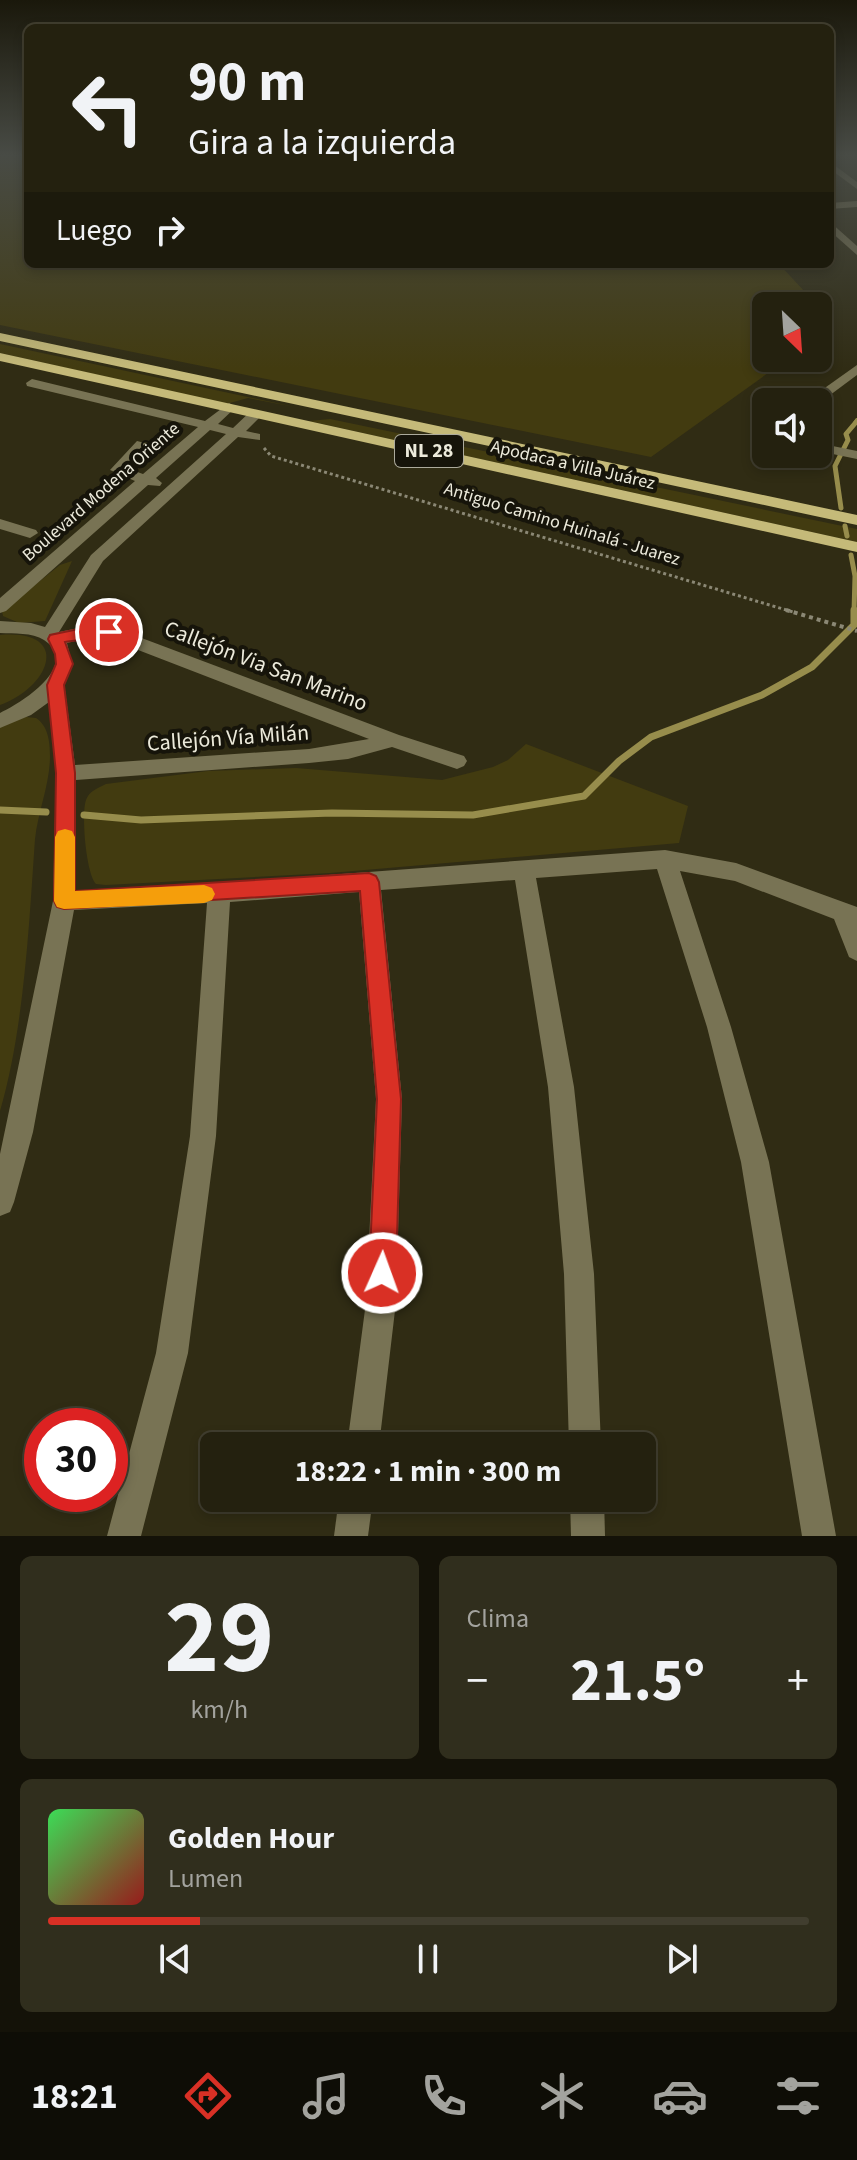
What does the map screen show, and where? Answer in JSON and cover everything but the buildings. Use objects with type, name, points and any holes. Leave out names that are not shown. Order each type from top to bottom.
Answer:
[{"type":"main road","name":"Apodaca a Villa Juárez","points":[[0,337],[857,520]]},
{"type":"main road","name":"Apodaca a Villa Juárez","points":[[0,357],[857,547]]},
{"type":"main road","points":[[229,407],[247,402],[303,413],[348,411]]},
{"type":"street","points":[[834,229],[857,252]]},
{"type":"street","points":[[831,388],[857,369]]},
{"type":"street","points":[[32,383],[255,437]]},
{"type":"street","name":"Boulevard Modena Oriente","points":[[0,607],[229,407]]},
{"type":"street","points":[[52,637],[97,558],[257,413]]},
{"type":"street","points":[[142,444],[116,468],[174,489]]},
{"type":"street","points":[[832,450],[857,455]]},
{"type":"street","points":[[0,524],[30,533]]},
{"type":"street","points":[[94,524],[125,533]]},
{"type":"street","points":[[66,549],[97,558]]},
{"type":"street","points":[[0,627],[19,626],[52,637],[64,654],[65,664],[56,685],[39,702],[0,721]]},
{"type":"street","name":"Callejón Via San Marino","points":[[52,637],[109,632],[392,740],[457,761]]},
{"type":"street","points":[[0,1202],[20,1132],[64,901],[66,773],[56,685]]},
{"type":"street","name":"Callejón Vía Milán","points":[[66,773],[309,756],[348,752],[392,740]]},
{"type":"street","points":[[64,901],[219,893],[665,859],[736,872],[850,914],[857,950]]},
{"type":"street","points":[[665,859],[719,1027],[755,1162],[819,1536]]},
{"type":"street","points":[[524,870],[561,1087],[579,1274],[585,1432]]},
{"type":"street","points":[[365,1432],[381,1302],[389,1099],[369,882]]},
{"type":"street","points":[[124,1536],[172,1353],[203,1136],[219,893]]},
{"type":"street","points":[[351,1536],[354,1512]]},
{"type":"street","points":[[587,1512],[588,1536]]},
{"type":"path","name":"Antiguo Camino Huinalá - Juarez","points":[[255,437],[271,456],[857,631]]},
{"type":"shaded area","points":[[0,226],[24,226],[24,268],[783,268],[805,292],[752,292],[752,372],[769,372],[651,457],[0,325]]},
{"type":"shaded area","points":[[0,344],[295,407],[248,398],[226,404],[0,353]]},
{"type":"shaded area","points":[[330,419],[857,529],[857,542],[309,421]]},
{"type":"shaded area","points":[[72,561],[45,621],[19,623],[3,616],[2,611],[60,565]]},
{"type":"shaded area","points":[[0,635],[23,636],[37,641],[45,650],[46,661],[42,673],[32,685],[0,705]]},
{"type":"shaded area","points":[[26,717],[36,718],[46,730],[50,745],[49,766],[35,839],[20,1012],[0,1111],[0,725]]},
{"type":"shaded area","points":[[526,744],[688,806],[679,843],[330,873],[106,885],[96,884],[92,878],[85,844],[86,800],[94,790],[106,784],[208,771],[296,768],[442,780],[493,767],[508,760]]},
{"type":"waterway","points":[[841,508],[835,466],[848,440],[846,434],[857,421]]},
{"type":"waterway","points":[[845,526],[847,536]]},
{"type":"waterway","points":[[851,555],[855,576],[854,612]]},
{"type":"waterway","points":[[84,815],[141,820],[332,813],[473,815],[584,796],[619,761],[651,737],[762,695],[812,667],[854,625],[854,612]]},
{"type":"waterway","points":[[0,810],[46,812]]},
{"type":"slow traffic","points":[[65,837],[64,901],[204,894]]},
{"type":"route","points":[[109,632],[88,632],[56,639],[64,654],[65,664],[56,685],[66,773],[64,901],[369,882],[389,1099],[382,1273]]}]
